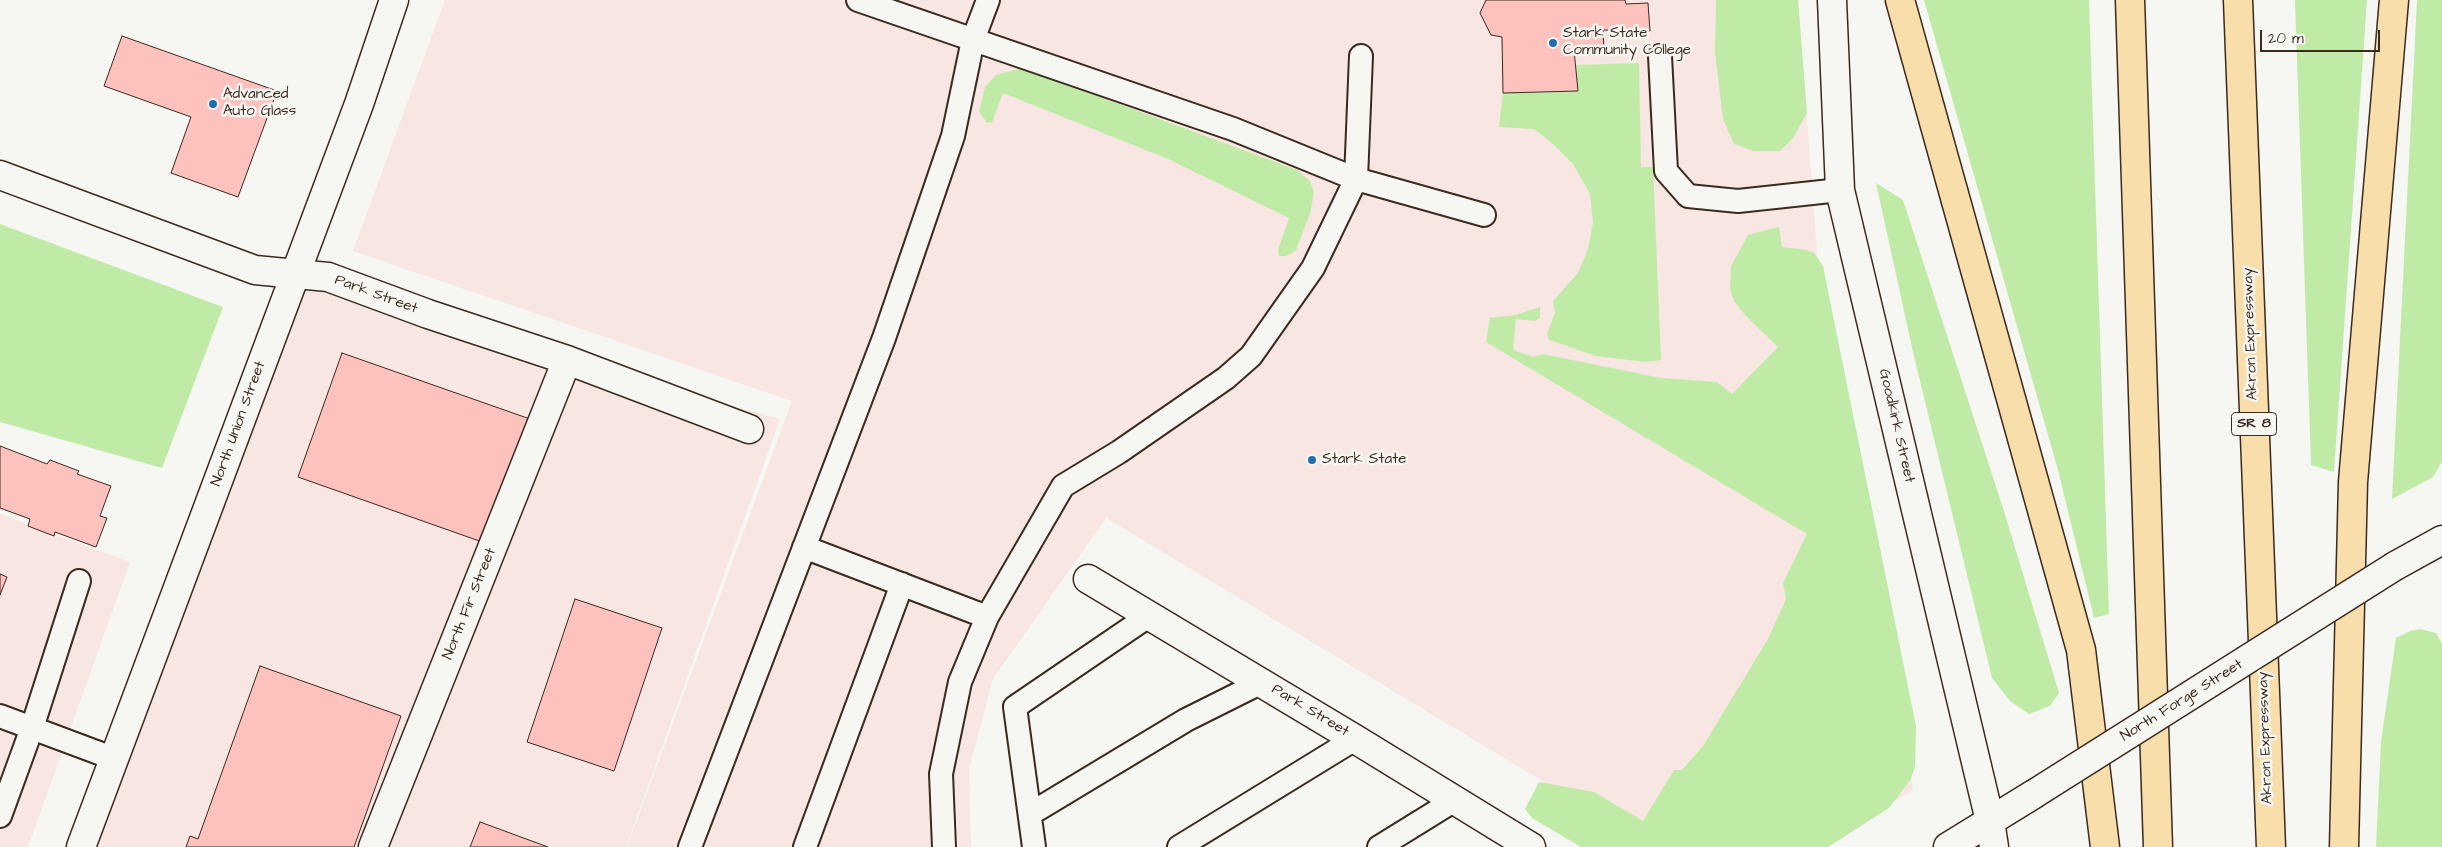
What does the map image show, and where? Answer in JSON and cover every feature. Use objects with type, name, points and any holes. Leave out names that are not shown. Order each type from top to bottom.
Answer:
[{"type":"highway","points":[[1900,0],[2081,650],[2105,847]]},
{"type":"highway","points":[[2130,0],[2158,847]]},
{"type":"highway","name":"Akron Expressway","points":[[2238,0],[2271,847]]},
{"type":"highway","points":[[2344,847],[2353,482],[2394,0]]},
{"type":"street","name":"North Union Street","points":[[81,847],[294,273],[359,104],[394,0]]},
{"type":"street","name":"Goodkirk Street","points":[[1832,0],[1840,190],[1992,834]]},
{"type":"street","name":"Park Street","points":[[0,175],[255,270],[328,277],[428,314],[567,360],[750,429]]},
{"type":"street","name":"North Fir Street","points":[[373,847],[567,360]]},
{"type":"street","name":"North Forge Street","points":[[1948,847],[1992,834],[2034,794],[2395,566],[2442,540]]},
{"type":"street","name":"Park Street","points":[[1088,578],[1355,738],[1531,847]]},
{"type":"lane","points":[[858,0],[1233,129],[1356,179],[1484,215]]},
{"type":"lane","points":[[690,847],[884,338],[950,145],[972,40],[988,0]]},
{"type":"lane","points":[[944,847],[941,774],[960,682],[988,617],[1063,486],[1119,452],[1226,378],[1251,356],[1313,268],[1356,179],[1361,56]]},
{"type":"lane","points":[[1660,56],[1666,171],[1688,196],[1738,201],[1840,190]]},
{"type":"lane","points":[[804,547],[988,617]]},
{"type":"lane","points":[[0,816],[32,728],[79,581]]},
{"type":"lane","points":[[804,847],[902,584]]},
{"type":"lane","points":[[1034,847],[1015,707],[1150,614]]},
{"type":"lane","points":[[1030,814],[1186,720],[1262,682]]},
{"type":"lane","points":[[0,716],[115,759]]},
{"type":"lane","points":[[1179,847],[1355,738]]},
{"type":"lane","points":[[1379,847],[1455,800]]},
{"type":"shaded area","name":"Stark State","points":[[445,0],[1798,0],[1818,266],[1913,790],[1823,847],[1652,847],[1106,518],[993,679],[969,769],[971,847],[627,847],[792,401],[353,251]]},
{"type":"shaded area","points":[[301,285],[780,419],[626,847],[91,847]]},
{"type":"shaded area","points":[[0,514],[130,562],[28,847],[0,847]]},
{"type":"green space","points":[[1716,0],[1798,0],[1807,113],[1793,138],[1780,151],[1753,151],[1734,144],[1723,119],[1715,52]]},
{"type":"green space","points":[[1924,0],[2089,0],[2109,614],[2094,618],[2058,470]]},
{"type":"green space","points":[[2295,0],[2367,0],[2334,472],[2311,465]]},
{"type":"green space","points":[[2417,0],[2442,0],[2442,462],[2433,477],[2392,499]]},
{"type":"green space","points":[[1639,63],[1641,167],[1653,167],[1661,360],[1645,362],[1596,356],[1549,340],[1547,334],[1555,313],[1553,301],[1578,273],[1588,249],[1593,222],[1590,194],[1573,164],[1552,143],[1534,129],[1499,127],[1503,93],[1578,91],[1576,65]]},
{"type":"green space","points":[[1022,68],[1297,170],[1310,181],[1314,192],[1310,214],[1296,250],[1286,256],[1279,256],[1278,250],[1289,218],[1168,159],[1003,93],[992,122],[987,123],[979,111],[985,87],[996,75]]},
{"type":"green space","points":[[1876,183],[1903,200],[2003,508],[2059,693],[2050,706],[2029,714],[2010,701],[1992,678],[1913,352]]},
{"type":"green space","points":[[0,224],[223,307],[162,468],[0,422]]},
{"type":"green space","points":[[1779,227],[1782,247],[1807,250],[1814,253],[1823,266],[1916,726],[1915,766],[1911,779],[1889,808],[1828,847],[1581,847],[1532,818],[1525,809],[1539,782],[1594,792],[1643,821],[1674,770],[1682,770],[1703,746],[1768,639],[1786,599],[1783,583],[1807,534],[1486,342],[1490,318],[1515,315],[1540,307],[1540,318],[1535,321],[1516,319],[1513,350],[1534,357],[1543,354],[1661,378],[1717,382],[1732,394],[1778,347],[1746,316],[1734,301],[1730,288],[1731,266],[1748,235]]},
{"type":"green space","points":[[2420,629],[2436,633],[2442,644],[2442,847],[2376,847],[2381,742],[2396,638],[2410,631]]},
{"type":"building","name":"Stark State Community College","points":[[1486,0],[1625,0],[1626,4],[1648,3],[1650,31],[1603,30],[1604,50],[1574,50],[1578,91],[1503,93],[1502,37],[1491,35],[1480,13]]},
{"type":"building","name":"Advanced Auto Glass","points":[[122,36],[277,91],[238,197],[171,173],[191,117],[104,86]]},
{"type":"building","points":[[342,353],[530,419],[485,543],[298,477]]},
{"type":"building","points":[[0,446],[47,464],[50,460],[79,471],[77,474],[111,486],[100,516],[107,518],[96,547],[55,532],[54,536],[28,526],[30,519],[0,508]]},
{"type":"building","points":[[0,574],[7,577],[0,595]]},
{"type":"building","points":[[575,599],[662,628],[614,771],[527,742]]},
{"type":"building","points":[[260,666],[401,716],[354,847],[186,847],[190,836],[198,839]]},
{"type":"building","points":[[480,822],[548,847],[470,847]]},
{"type":"place","name":"Stark State Community College","points":[[1553,43]]},
{"type":"place","name":"Advanced Auto Glass","points":[[213,104]]},
{"type":"place","name":"Stark State","points":[[1312,460]]}]
